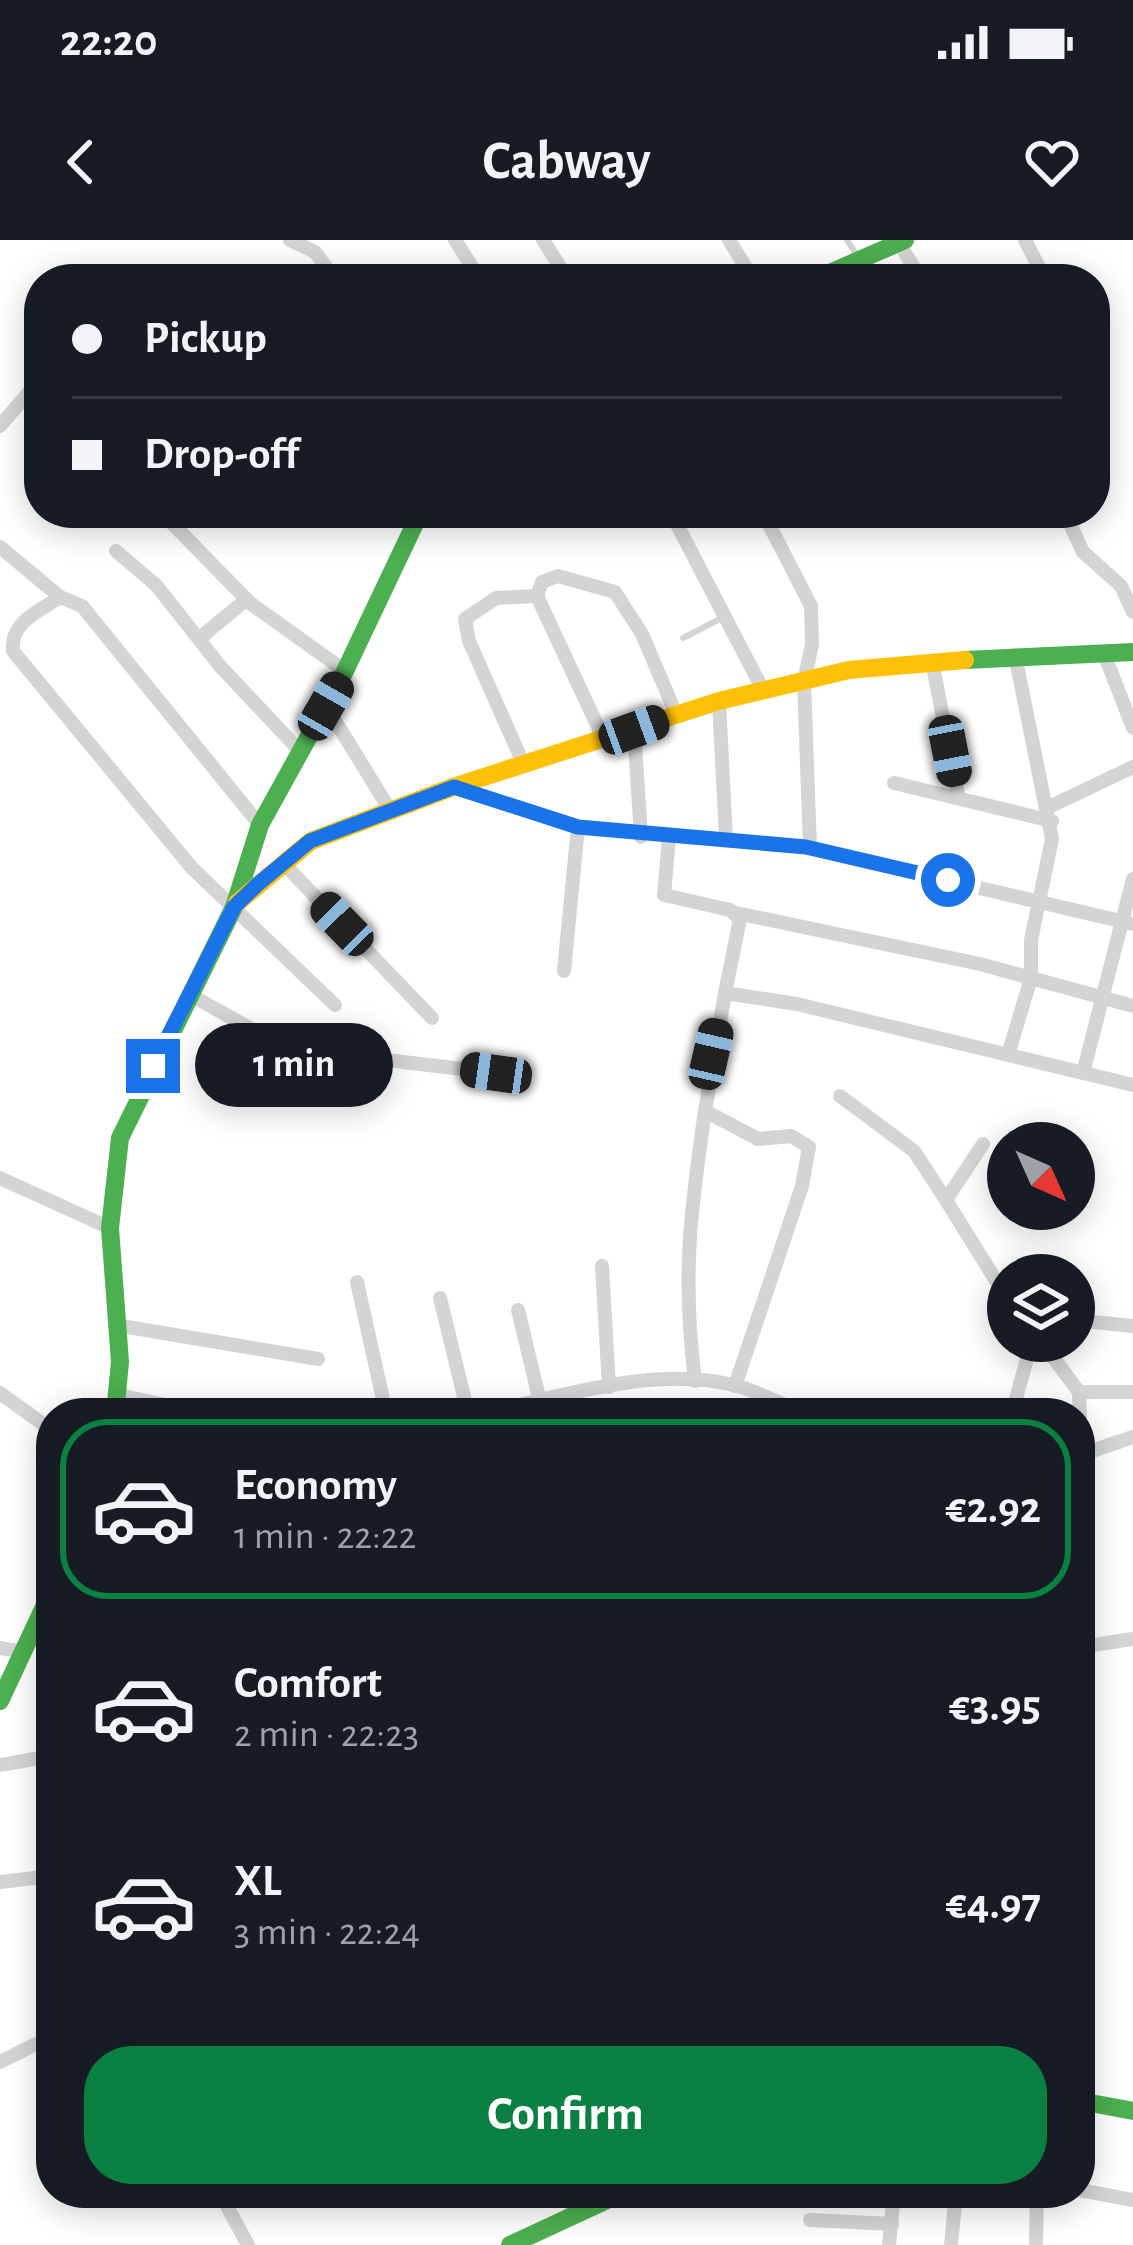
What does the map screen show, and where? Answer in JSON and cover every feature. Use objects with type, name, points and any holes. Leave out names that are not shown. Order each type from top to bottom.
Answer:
[{"type":"street","points":[[290,240],[315,252],[324,264]]},
{"type":"street","points":[[851,264],[902,242]]},
{"type":"street","points":[[0,426],[24,399]]},
{"type":"street","points":[[177,528],[247,599],[345,671]]},
{"type":"street","points":[[117,1398],[110,1228],[120,1138],[234,907],[260,825],[345,671],[413,528]]},
{"type":"street","points":[[679,528],[764,690]]},
{"type":"street","points":[[772,528],[811,606],[812,645],[804,680],[810,848]]},
{"type":"street","points":[[1072,528],[1083,552],[1121,586],[1133,612]]},
{"type":"street","points":[[0,547],[60,597],[82,606],[260,825]]},
{"type":"street","points":[[116,551],[202,637],[220,666],[299,750]]},
{"type":"street","points":[[604,740],[536,596],[542,582],[558,576],[616,592],[642,634],[676,714]]},
{"type":"street","points":[[524,765],[470,641],[466,619],[496,598],[536,596]]},
{"type":"street","points":[[60,597],[18,625],[11,636],[13,651],[192,868],[335,1005]]},
{"type":"street","points":[[202,637],[247,599]]},
{"type":"street","points":[[234,907],[310,841],[454,787],[719,700],[804,680],[932,661],[1133,652]]},
{"type":"street","points":[[1008,1054],[1031,979],[1050,814],[1015,655]]},
{"type":"street","points":[[1105,656],[1133,728]]},
{"type":"street","points":[[932,661],[958,796]]},
{"type":"street","points":[[719,700],[726,839]]},
{"type":"street","points":[[326,706],[390,810]]},
{"type":"street","points":[[634,730],[641,837]]},
{"type":"street","points":[[894,783],[1050,814],[1133,767]]},
{"type":"street","points":[[454,787],[578,827],[641,837],[810,848],[1127,923]]},
{"type":"street","points":[[564,971],[578,827]]},
{"type":"street","points":[[669,838],[664,895],[1133,1006]]},
{"type":"street","points":[[282,862],[432,1018]]},
{"type":"street","points":[[1084,1073],[1127,923],[1133,879]]},
{"type":"street","points":[[695,1381],[686,1310],[686,1228],[740,919],[736,913]]},
{"type":"street","points":[[724,993],[797,1004],[1133,1084]]},
{"type":"street","points":[[189,994],[285,1048],[496,1073]]},
{"type":"street","points":[[840,1096],[914,1151],[987,1266]]},
{"type":"street","points":[[705,1111],[758,1139],[791,1136],[809,1147],[802,1186],[736,1386]]},
{"type":"street","points":[[946,1200],[983,1144]]},
{"type":"street","points":[[0,1178],[110,1228]]},
{"type":"street","points":[[602,1266],[609,1387]]},
{"type":"street","points":[[357,1282],[383,1398]]},
{"type":"street","points":[[440,1298],[464,1398]]},
{"type":"street","points":[[518,1310],[539,1398]]},
{"type":"street","points":[[1095,1322],[1133,1327]]},
{"type":"street","points":[[116,1325],[318,1359]]},
{"type":"street","points":[[1017,1398],[1029,1362]]},
{"type":"street","points":[[1054,1362],[1079,1398]]},
{"type":"street","points":[[558,1398],[609,1387],[695,1381],[736,1386],[766,1398]]},
{"type":"street","points":[[1079,1392],[1133,1392]]},
{"type":"street","points":[[0,1394],[36,1419]]},
{"type":"street","points":[[1095,1451],[1133,1437]]},
{"type":"street","points":[[0,1701],[36,1624]]},
{"type":"street","points":[[1095,1645],[1133,1639]]},
{"type":"street","points":[[0,1648],[23,1652]]},
{"type":"street","points":[[0,1765],[36,1759]]},
{"type":"street","points":[[0,1882],[36,1878]]},
{"type":"street","points":[[0,2062],[36,2044]]},
{"type":"street","points":[[1095,2104],[1133,2111]]},
{"type":"street","points":[[1095,2193],[1133,2200]]},
{"type":"street","points":[[228,2208],[248,2245]]},
{"type":"street","points":[[571,2216],[572,2208]]},
{"type":"street","points":[[510,2245],[531,2240],[589,2208]]},
{"type":"street","points":[[889,2245],[893,2208]]},
{"type":"street","points":[[950,2245],[954,2208]]},
{"type":"street","points":[[1036,2245],[1037,2208]]},
{"type":"street","points":[[810,2221],[892,2224]]},
{"type":"lane","points":[[847,240],[860,260]]},
{"type":"lane","points":[[683,638],[725,616]]},
{"type":"traffic: fast","points":[[850,264],[905,240]]},
{"type":"traffic: fast","points":[[116,1398],[120,1362],[110,1228],[120,1138],[234,907],[260,825],[345,671],[413,528]]},
{"type":"traffic: fast","points":[[965,660],[1133,652]]},
{"type":"traffic: fast","points":[[0,1701],[36,1624]]},
{"type":"traffic: fast","points":[[1095,2104],[1133,2111]]},
{"type":"traffic: fast","points":[[510,2245],[590,2208]]},
{"type":"traffic: slow","points":[[237,903],[311,841],[453,787],[719,701],[849,670],[965,660]]},
{"type":"route","points":[[153,1066],[234,907],[258,884],[310,841],[454,787],[578,827],[641,837],[806,847],[948,880]]}]
